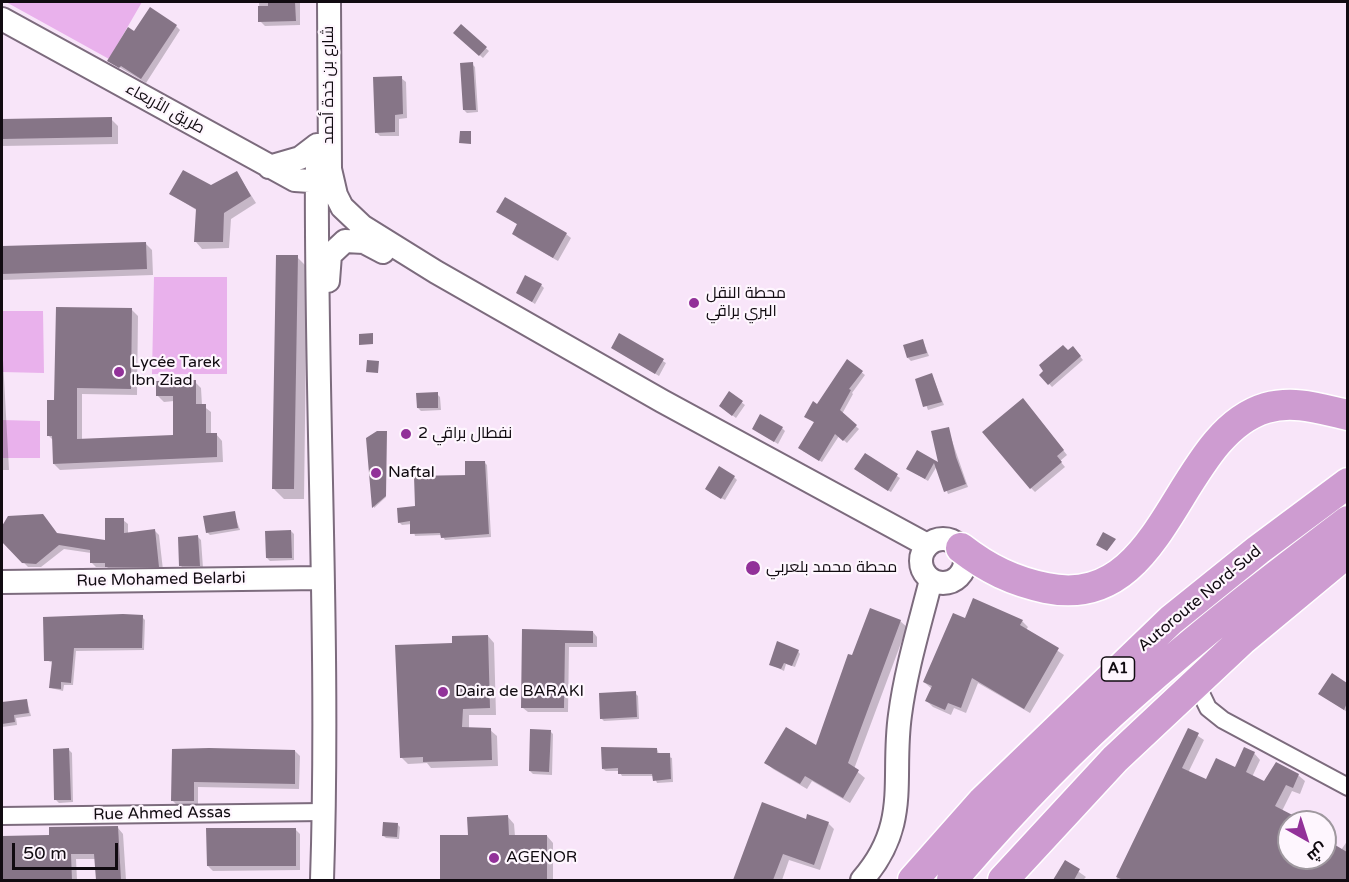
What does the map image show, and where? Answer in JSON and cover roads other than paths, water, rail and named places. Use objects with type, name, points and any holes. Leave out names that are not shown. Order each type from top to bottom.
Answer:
[{"type":"highway","points":[[961,548],[981,564],[1021,583],[1066,591],[1104,583],[1136,561],[1214,448],[1248,417],[1266,408],[1293,405],[1347,415]]},
{"type":"highway","name":"Autoroute Nord-Sud","points":[[913,880],[983,801],[1171,620],[1347,483]]},
{"type":"highway","name":"Autoroute Nord-Sud","points":[[952,880],[1062,761],[1131,695],[1214,625],[1347,521]]},
{"type":"highway","points":[[1003,880],[1115,759],[1242,640],[1347,552]]},
{"type":"main road","points":[[316,2],[317,145],[323,173],[317,228],[322,880]]},
{"type":"main road","name":"شارع بن خدة أحمد","points":[[323,173],[329,2]]},
{"type":"main road","name":"طريق الأربعاء","points":[[2,19],[276,171],[302,182],[323,173]]},
{"type":"main road","points":[[317,145],[300,158],[276,171],[317,228]]},
{"type":"main road","points":[[323,173],[351,217],[436,272],[672,407],[927,545]]},
{"type":"main road","points":[[317,333],[325,322],[328,310],[330,255],[345,241],[364,242],[417,269],[436,272]]},
{"type":"main road","points":[[948,539],[961,548],[964,564],[960,575],[947,583],[931,580],[922,570],[920,562],[927,545],[933,541],[948,539]]},
{"type":"main road","name":"Rue Mohamed Belarbi","points":[[2,582],[321,578]]},
{"type":"main road","points":[[862,880],[885,845],[896,812],[899,716],[931,580]]},
{"type":"street","points":[[1196,683],[1208,708],[1223,720],[1347,787]]},
{"type":"street","name":"Rue Ahmed Assas","points":[[2,816],[323,812]]},
{"type":"place","name":"محطة النقل البري براقي","points":[[694,303]]},
{"type":"place","name":"Lycée Tarek Ibn Ziad","points":[[119,372]]},
{"type":"place","name":"نفطال براقي 2","points":[[406,434]]},
{"type":"place","name":"Naftal","points":[[376,473]]},
{"type":"place","name":"محطة محمد بلعربي","points":[[753,568]]},
{"type":"place","name":"Daira de BARAKI","points":[[443,692]]},
{"type":"place","name":"AGENOR","points":[[494,858]]}]
